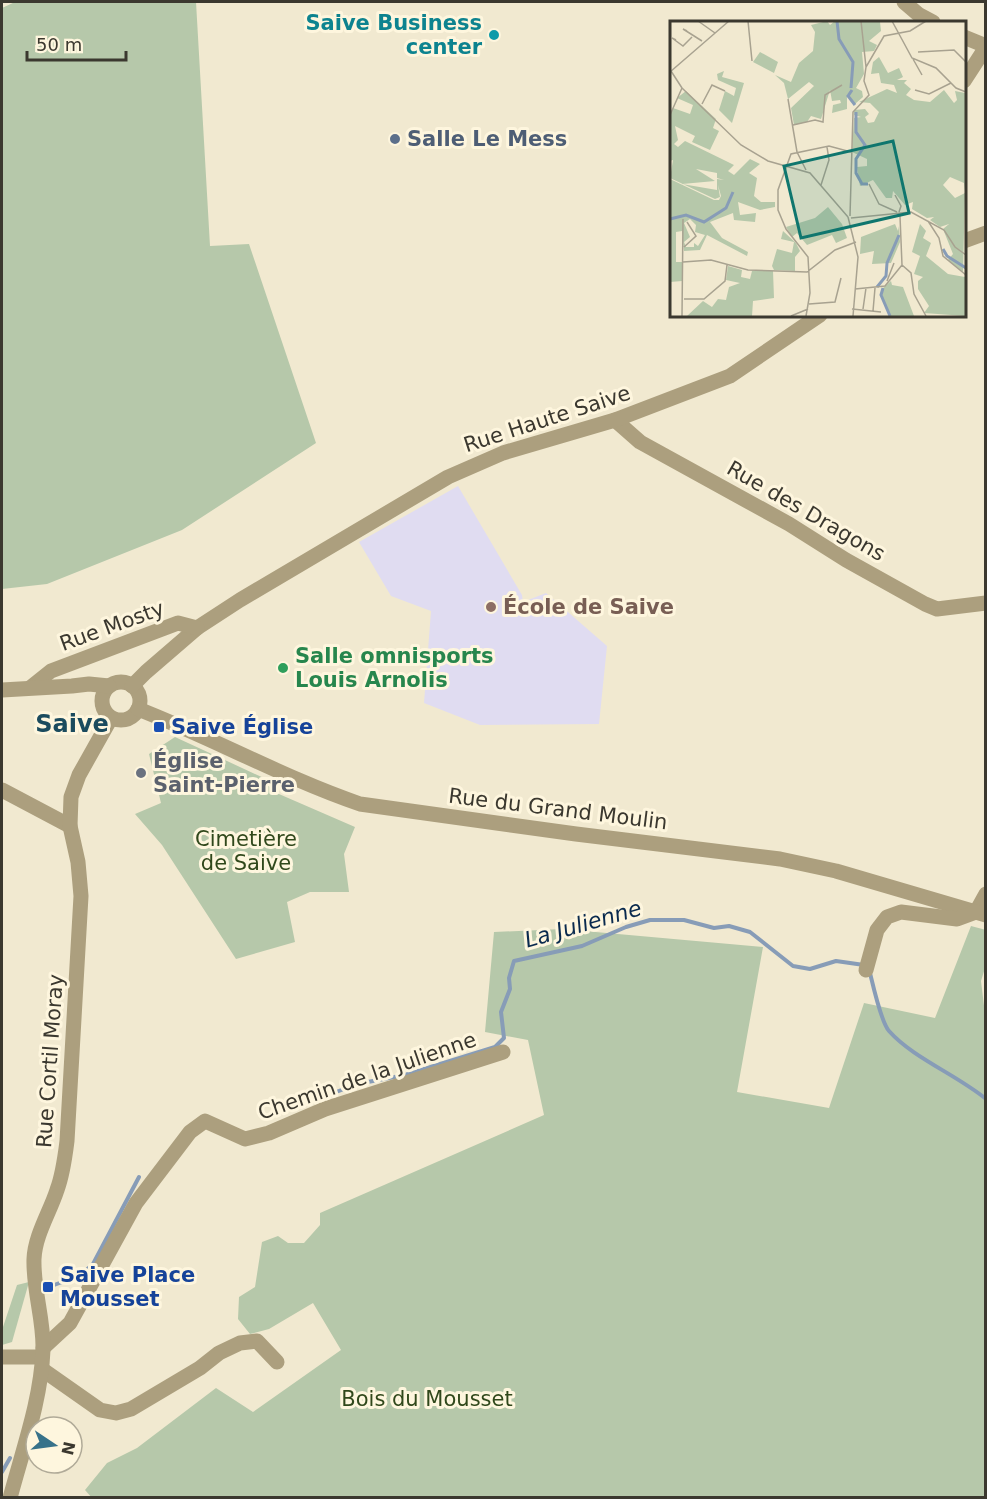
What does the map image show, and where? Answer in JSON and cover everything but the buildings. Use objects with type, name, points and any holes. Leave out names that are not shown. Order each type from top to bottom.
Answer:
[{"type":"street","points":[[904,2],[931,21]]},
{"type":"street","points":[[966,38],[986,46],[966,78]]},
{"type":"street","points":[[966,240],[986,233]]},
{"type":"street","name":"Rue Haute Saive","points":[[197,628],[240,600],[464,469],[503,453],[615,420],[730,376],[819,316]]},
{"type":"street","name":"Rue des Dragons","points":[[615,420],[640,442],[789,524],[846,560],[925,604],[937,609],[986,603]]},
{"type":"street","name":"Rue Mosty","points":[[32,687],[51,671],[178,622],[197,628]]},
{"type":"street","name":"Rue Mosty","points":[[132,686],[197,628]]},
{"type":"street","points":[[121,682],[132,686],[139,697],[138,709],[129,718],[117,720],[111,718],[106,714],[102,701],[105,690],[121,682]]},
{"type":"street","name":"Rue Mosty","points":[[2,690],[72,687],[89,684],[109,686]]},
{"type":"street","name":"Rue Mosty","points":[[72,687],[102,701]]},
{"type":"street","name":"Rue du Grand Moulin","points":[[138,709],[330,794],[360,804],[780,859],[836,871],[981,914]]},
{"type":"street","points":[[2,789],[70,826],[71,797],[79,775],[111,718]]},
{"type":"street","name":"Rue Cortil Moray","points":[[43,1359],[34,1258],[43,1224],[60,1180],[68,1141],[81,896],[78,862],[70,826]]},
{"type":"street","points":[[868,967],[877,930],[887,917],[900,912],[957,919],[981,914],[986,894]]},
{"type":"street","name":"Chemin de la Julienne","points":[[43,1359],[70,1323],[136,1203],[190,1132],[205,1121],[245,1139],[269,1133],[325,1109],[503,1052]]},
{"type":"street","points":[[2,1357],[43,1359],[100,1410],[117,1413],[130,1408],[200,1368],[219,1353],[240,1343],[257,1341],[277,1362]]},
{"type":"street","points":[[10,1497],[32,1417],[43,1359]]},
{"type":"shaded area","name":"École de Saive","points":[[458,486],[522,595],[523,602],[546,593],[607,646],[599,724],[480,725],[424,703],[431,611],[391,596],[359,542]]},
{"type":"green space","points":[[15,2],[196,2],[210,246],[249,244],[316,443],[182,530],[47,584],[2,589],[2,8]]},
{"type":"green space","name":"Cimetière de Saive","points":[[175,737],[266,779],[272,791],[355,827],[344,854],[349,892],[310,892],[287,902],[295,942],[236,959],[162,845],[135,814],[161,803],[149,754]]},
{"type":"green space","name":"Bois du Mousset","points":[[971,926],[986,930],[985,968],[981,981],[986,1022],[985,1497],[92,1498],[85,1490],[107,1463],[137,1448],[216,1388],[253,1412],[341,1350],[313,1303],[269,1329],[250,1334],[238,1319],[239,1297],[255,1287],[262,1242],[278,1236],[288,1243],[304,1243],[320,1225],[320,1213],[544,1115],[528,1040],[485,1032],[494,932],[562,929],[763,947],[737,1092],[829,1108],[864,1003],[935,1018]]},
{"type":"green space","points":[[29,1282],[12,1342],[2,1345],[2,1330],[17,1285]]},
{"type":"waterway","name":"La Julienne","points":[[331,1094],[357,1084],[405,1075],[495,1047],[504,1038],[501,1012],[510,989],[509,978],[514,961],[582,946],[626,927],[650,920],[684,920],[714,928],[729,926],[750,932],[793,966],[810,969],[836,961],[864,965]]},
{"type":"waterway","name":"La Julienne","points":[[870,973],[880,1012],[889,1031],[910,1050],[986,1099]]},
{"type":"waterway","name":"La Julienne","points":[[46,1288],[81,1275],[93,1264],[139,1177]]},
{"type":"waterway","points":[[2,1472],[10,1458]]},
{"type":"place","name":"Saive Business center","points":[[494,35]]},
{"type":"place","name":"Salle Le Mess","points":[[395,139]]},
{"type":"place","name":"École de Saive","points":[[491,607]]},
{"type":"place","name":"Salle omnisports Louis Arnolis","points":[[283,668]]},
{"type":"place","name":"Saive Église","points":[[159,727]]},
{"type":"place","name":"Église Saint-Pierre","points":[[141,773]]},
{"type":"place","name":"Saive Place Mousset","points":[[48,1287]]},
{"type":"district","name":"Saive","points":[[72,724]]}]
